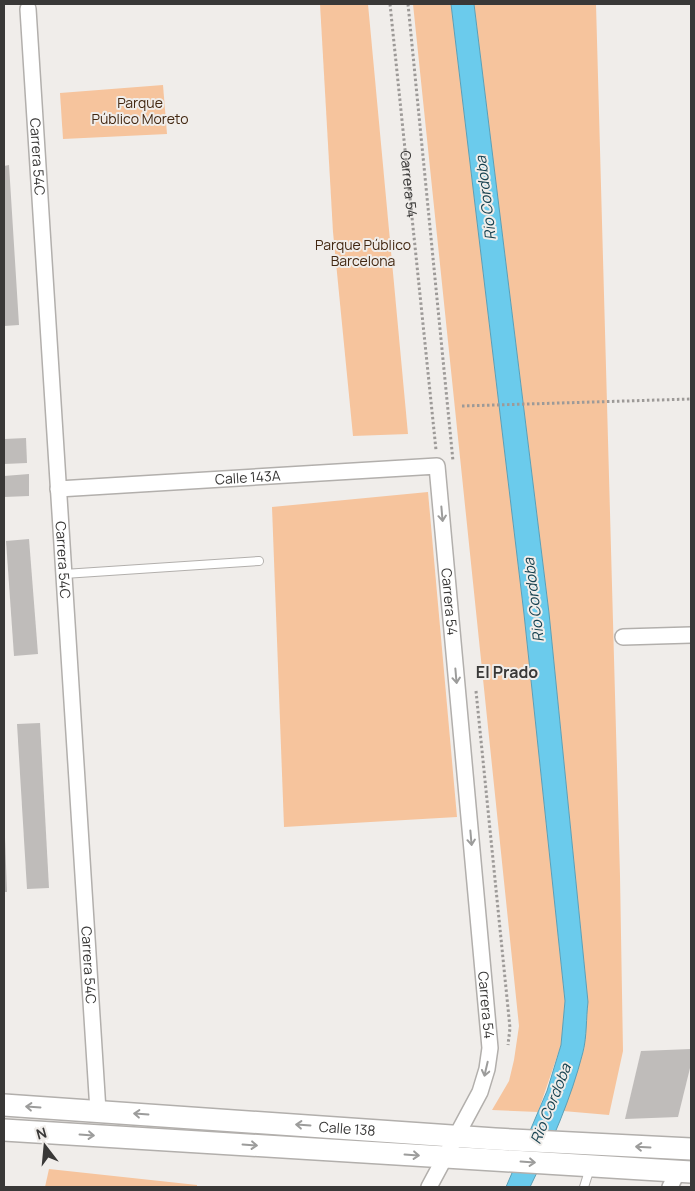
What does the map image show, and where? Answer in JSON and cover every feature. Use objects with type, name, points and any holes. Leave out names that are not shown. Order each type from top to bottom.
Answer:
[{"type":"main road","name":"Calle 138","points":[[4,1105],[495,1139],[691,1148]]},
{"type":"main road","name":"Calle 138","points":[[4,1130],[591,1166],[680,1177]]},
{"type":"street","name":"Carrera 54C","points":[[28,9],[98,1112]]},
{"type":"street","name":"Calle 143A","points":[[58,489],[437,466]]},
{"type":"street","name":"Carrera 54","points":[[429,1187],[480,1092],[487,1069],[490,1048],[437,466]]},
{"type":"street","points":[[623,637],[691,636]]},
{"type":"lane","points":[[64,574],[259,561]]},
{"type":"lane","points":[[584,1187],[591,1166]]},
{"type":"path","name":"Carrera 54","points":[[390,4],[437,466]]},
{"type":"path","points":[[462,406],[691,399]]},
{"type":"green space","name":"Parque Público Barcelona","points":[[320,4],[368,4],[408,434],[353,436],[333,232]]},
{"type":"green space","points":[[413,4],[451,4],[524,614],[565,1001],[561,1045],[538,1112],[492,1110],[509,1081],[519,1026]]},
{"type":"green space","points":[[474,4],[596,4],[620,876],[623,1051],[609,1115],[563,1111],[584,1050],[588,1002],[549,613]]},
{"type":"green space","name":"Parque Público Moreto","points":[[163,85],[167,134],[63,139],[60,93]]},
{"type":"green space","points":[[428,492],[457,817],[284,827],[272,507]]},
{"type":"green space","points":[[49,1169],[197,1185],[197,1187],[45,1187]]},
{"type":"water","name":"Rio Cordoba","points":[[451,4],[474,4],[549,613],[588,1002],[584,1046],[573,1087],[530,1187],[506,1187],[547,1091],[561,1045],[565,1001],[524,614]]},
{"type":"building","points":[[9,165],[19,325],[4,326],[4,166]]},
{"type":"building","points":[[26,438],[27,463],[4,464],[4,439]]},
{"type":"building","points":[[29,474],[29,496],[4,497],[4,476]]},
{"type":"building","points":[[29,539],[38,654],[14,656],[6,541]]},
{"type":"building","points":[[40,723],[49,888],[27,889],[17,724]]},
{"type":"building","points":[[5,838],[7,892],[4,892]]},
{"type":"building","points":[[691,1049],[691,1064],[678,1117],[625,1119],[641,1051]]},
{"type":"district","name":"El Prado","points":[[507,672]]}]
